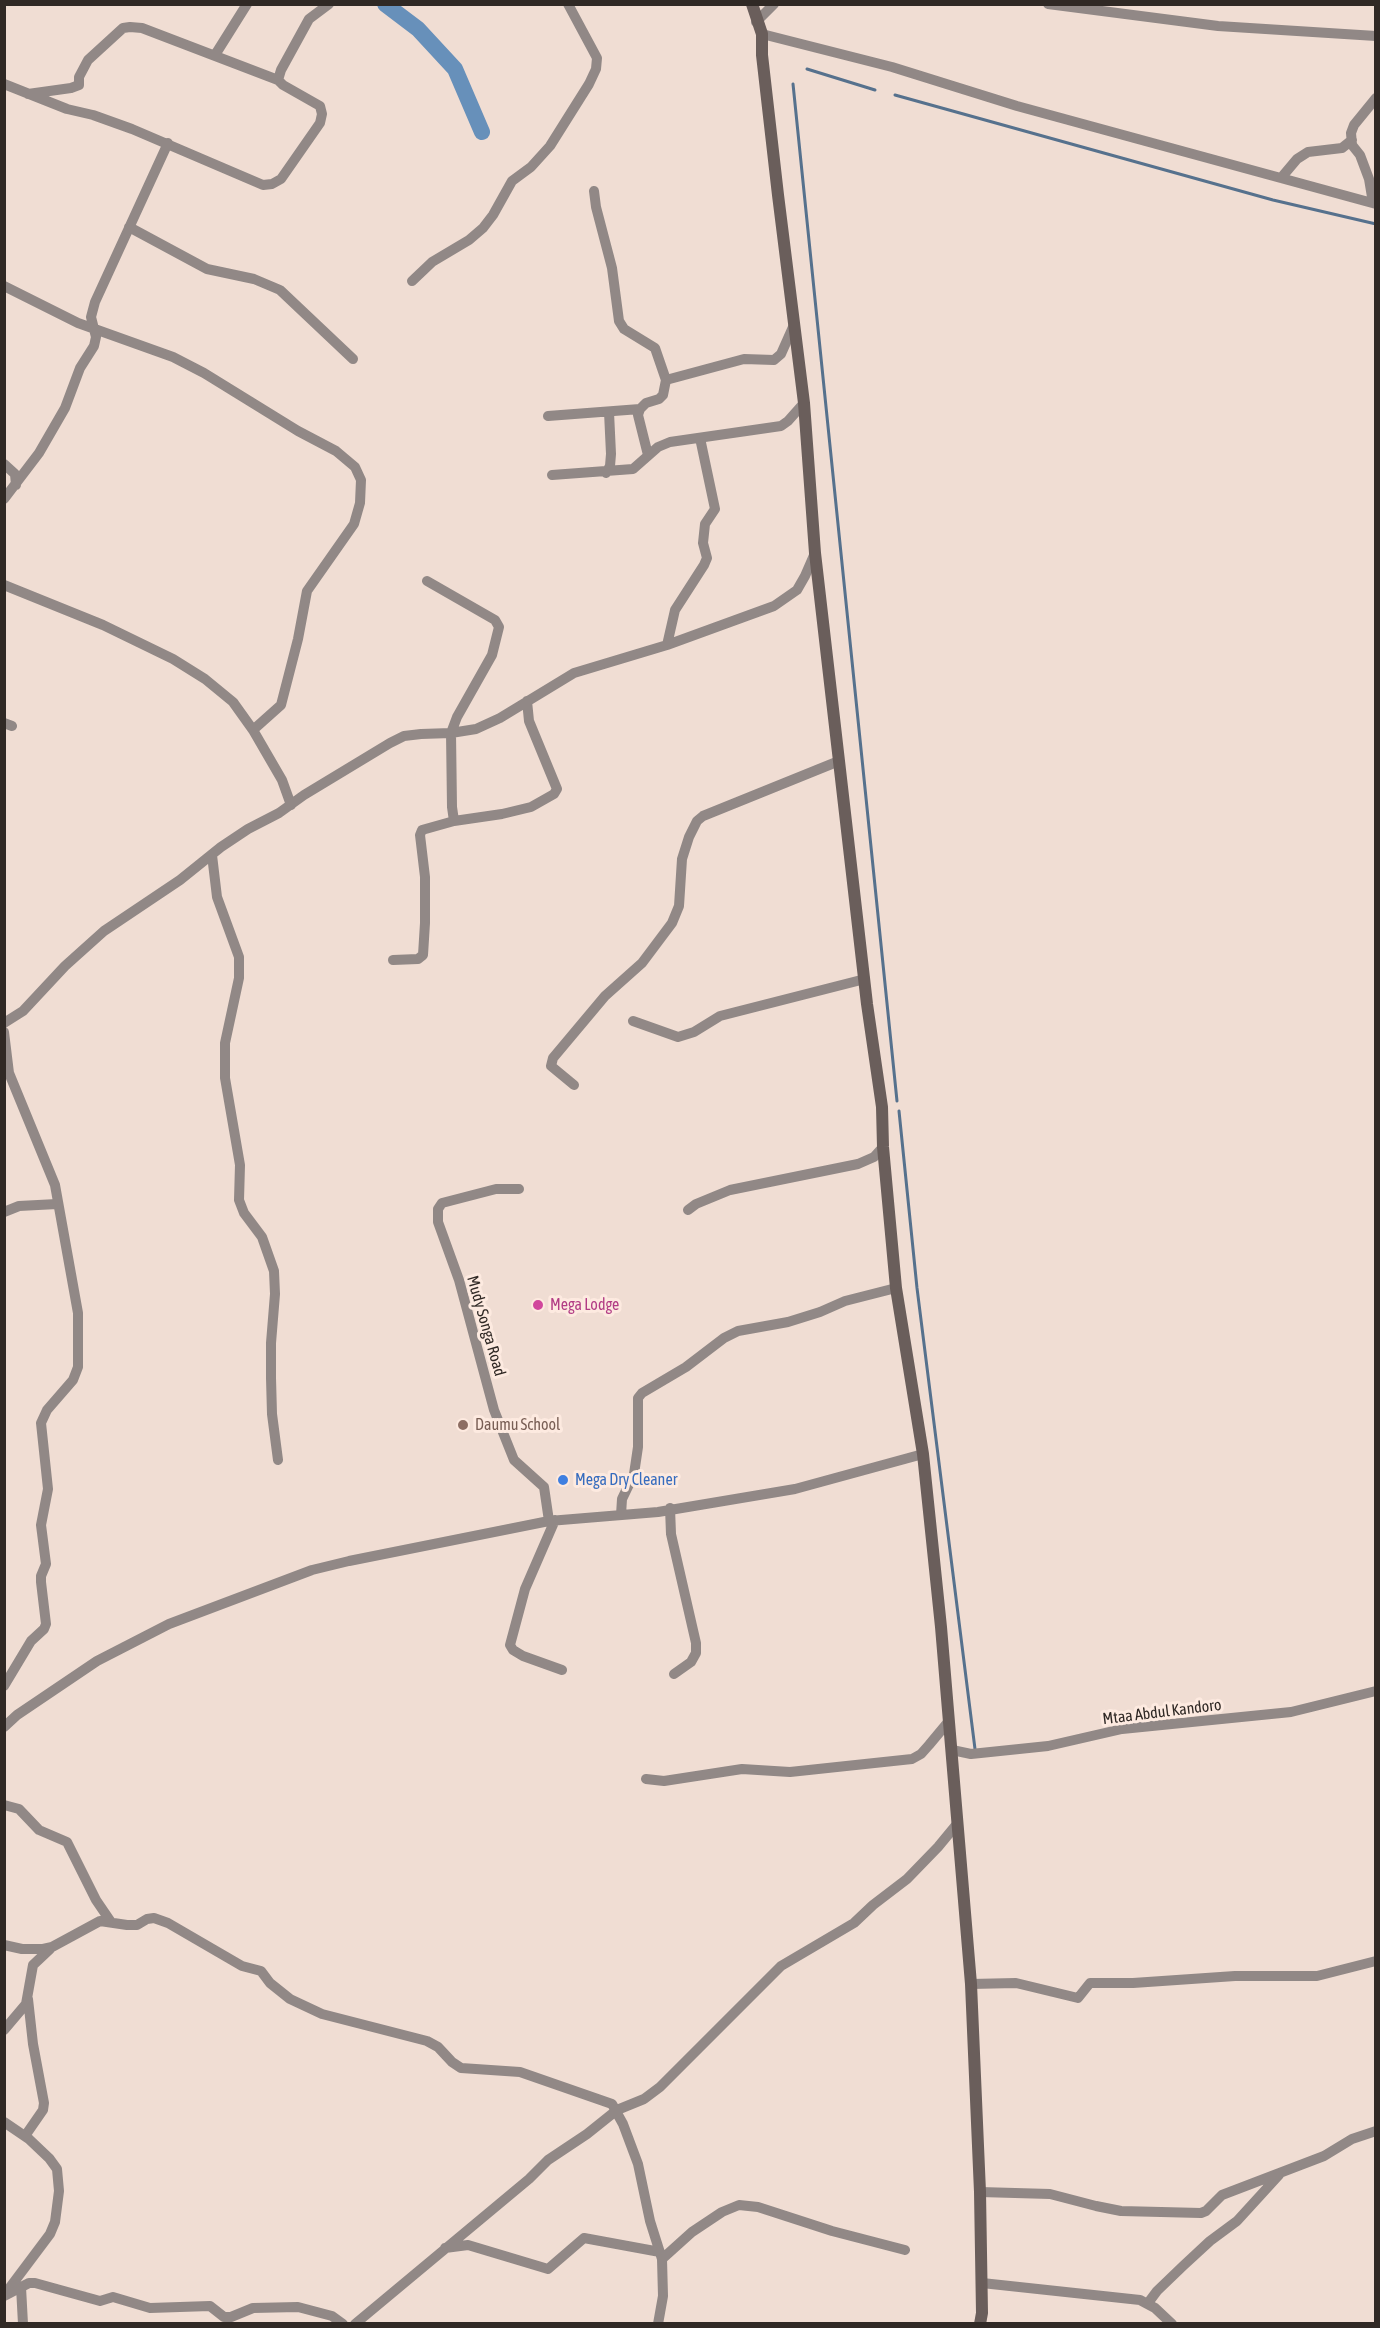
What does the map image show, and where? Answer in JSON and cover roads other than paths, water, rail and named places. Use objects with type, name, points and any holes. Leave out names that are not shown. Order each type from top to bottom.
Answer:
[{"type":"main road","points":[[752,4],[756,22],[762,34],[762,55],[791,292],[793,327],[804,402],[815,553],[882,1107],[883,1147],[896,1288],[923,1454],[952,1750],[971,1984],[980,2192],[982,2283],[980,2324]]},
{"type":"street","points":[[215,55],[247,4]]},
{"type":"street","points":[[412,281],[432,261],[469,240],[483,228],[494,215],[512,181],[531,167],[550,146],[589,84],[596,69],[597,58],[568,4]]},
{"type":"street","points":[[756,22],[774,4]]},
{"type":"street","points":[[1048,4],[1218,26],[1376,36]]},
{"type":"street","points":[[278,80],[281,70],[309,19],[329,5]]},
{"type":"street","points":[[4,84],[28,94],[67,109],[93,115],[168,143],[263,185],[272,184],[281,178],[320,123],[322,114],[320,106],[278,80],[142,28],[123,28],[88,60],[79,77],[79,84],[71,88],[28,94]]},
{"type":"street","points":[[762,34],[892,67],[1017,106],[1374,203],[1369,179],[1351,133],[1354,125],[1376,98]]},
{"type":"street","points":[[1281,178],[1297,159],[1308,152],[1342,148],[1352,140]]},
{"type":"street","points":[[4,499],[39,453],[65,408],[80,368],[94,346],[91,317],[95,302],[168,143]]},
{"type":"street","points":[[594,191],[612,268],[619,321],[624,329],[655,348],[666,380],[663,395],[659,399],[646,403],[640,409],[638,416],[648,455]]},
{"type":"street","points":[[129,227],[207,269],[254,279],[280,290],[353,359]]},
{"type":"street","points":[[4,286],[94,330],[173,357],[336,451],[355,467],[361,480],[360,503],[354,524],[307,591],[282,705],[253,730]]},
{"type":"street","points":[[78,323],[91,317]]},
{"type":"street","points":[[666,380],[744,359],[774,360],[781,354],[793,327]]},
{"type":"street","points":[[552,475],[633,470],[658,447],[670,441],[781,426],[788,422],[804,402]]},
{"type":"street","points":[[548,416],[640,409]]},
{"type":"street","points":[[606,473],[610,466],[611,454],[609,412]]},
{"type":"street","points":[[667,645],[675,610],[707,558],[703,543],[705,524],[715,509],[700,438]]},
{"type":"street","points":[[4,464],[15,474],[16,485]]},
{"type":"street","points":[[4,1023],[23,1011],[95,937],[180,880],[248,829],[404,736],[476,729],[574,673],[667,645],[774,606],[797,590],[806,576],[815,553]]},
{"type":"street","points":[[427,581],[495,620],[499,627],[492,655],[457,717],[451,733],[454,821]]},
{"type":"street","points":[[4,585],[103,625],[173,658],[205,680],[233,702],[253,730],[282,780],[291,805]]},
{"type":"street","points":[[393,960],[418,959],[423,955],[425,923],[420,835],[422,830],[454,821],[531,807],[547,801],[557,789],[529,721],[527,700]]},
{"type":"street","points":[[574,1085],[551,1066],[553,1058],[604,996],[642,963],[672,924],[679,906],[682,860],[697,821],[703,816],[839,761]]},
{"type":"street","points":[[282,780],[304,795]]},
{"type":"street","points":[[212,855],[217,897],[239,957],[239,978],[225,1043],[225,1078],[240,1165],[239,1200],[244,1213],[262,1237],[274,1271],[271,1378],[272,1414],[278,1460]]},
{"type":"street","points":[[633,1021],[678,1037],[694,1032],[720,1016],[865,979]]},
{"type":"street","points":[[4,1032],[9,1073],[51,1173],[78,1313],[78,1367],[73,1380],[47,1410],[40,1423],[48,1489],[41,1526],[46,1564],[41,1575],[46,1624],[28,1646],[4,1686]]},
{"type":"street","points":[[688,1210],[696,1204],[730,1190],[858,1164],[874,1157],[883,1147]]},
{"type":"street","name":"Mudy Songa Road","points":[[519,1189],[496,1189],[442,1203],[438,1209],[438,1222],[459,1280],[494,1410],[514,1460],[544,1487],[552,1521]]},
{"type":"street","points":[[4,1212],[19,1206],[57,1204]]},
{"type":"street","points":[[621,1515],[622,1498],[634,1474],[638,1447],[638,1398],[642,1393],[686,1367],[724,1338],[738,1331],[788,1322],[820,1312],[845,1300],[896,1288]]},
{"type":"street","points":[[4,1727],[17,1714],[97,1661],[180,1620],[330,1565],[552,1521],[658,1512],[670,1508],[795,1489],[923,1454]]},
{"type":"street","points":[[670,1508],[672,1534],[696,1643],[696,1653],[692,1662],[674,1674]]},
{"type":"street","points":[[552,1521],[525,1589],[510,1645],[513,1650],[523,1656],[562,1670]]},
{"type":"street","name":"Mtaa Abdul Kandoro","points":[[952,1750],[971,1754],[1048,1746],[1122,1729],[1291,1712],[1376,1691]]},
{"type":"street","points":[[646,1779],[664,1781],[742,1769],[790,1772],[912,1758],[925,1750],[949,1721]]},
{"type":"street","points":[[4,1804],[19,1809],[39,1830],[67,1842],[96,1900],[111,1922]]},
{"type":"street","points":[[355,2324],[529,2179],[548,2160],[587,2134],[617,2110],[644,2099],[660,2087],[781,1966],[854,1923],[907,1879],[957,1824]]},
{"type":"street","points":[[25,2136],[43,2110],[44,2103],[33,2044],[28,1999],[33,1965],[52,1947],[96,1923],[137,1925],[154,1918],[168,1923],[242,1965],[261,1971],[270,1983],[290,1999],[322,2014],[428,2041],[461,2068],[520,2072],[608,2102],[617,2110],[638,2164],[650,2220],[661,2256],[663,2296],[658,2324]]},
{"type":"street","points":[[4,1945],[33,1950],[52,1947]]},
{"type":"street","points":[[971,1984],[1016,1983],[1078,1998],[1090,1983],[1133,1983],[1235,1976],[1317,1976],[1376,1961]]},
{"type":"street","points":[[4,2030],[22,2010],[28,1999]]},
{"type":"street","points":[[4,2122],[25,2136],[49,2158],[57,2169],[59,2191],[58,2210],[50,2234],[17,2282],[4,2295]]},
{"type":"street","points":[[980,2192],[1050,2194],[1121,2211],[1190,2214],[1206,2211],[1222,2195],[1324,2156],[1359,2135],[1376,2131]]},
{"type":"street","points":[[1148,2303],[1157,2291],[1210,2241],[1237,2221],[1281,2172]]},
{"type":"street","points":[[661,2256],[722,2212],[739,2205],[758,2207],[832,2231],[905,2250]]},
{"type":"street","points":[[445,2248],[468,2245],[548,2269],[584,2238],[661,2256]]},
{"type":"street","points":[[17,2282],[23,2324]]},
{"type":"street","points":[[17,2282],[66,2290],[100,2301],[113,2297],[150,2308],[210,2306],[225,2317],[231,2317],[253,2308],[298,2307],[332,2316],[343,2324]]},
{"type":"street","points":[[982,2283],[1131,2298],[1148,2303],[1172,2324]]},
{"type":"waterway","points":[[385,4],[418,29],[455,69],[482,132]]},
{"type":"waterway","points":[[807,69],[875,90]]},
{"type":"waterway","points":[[793,84],[897,1101]]},
{"type":"waterway","points":[[895,95],[1273,200],[1376,224]]},
{"type":"waterway","points":[[899,1111],[917,1288],[975,1749]]},
{"type":"place","name":"Mega Lodge","points":[[538,1305]]},
{"type":"place","name":"Daumu School","points":[[463,1425]]},
{"type":"place","name":"Mega Dry Cleaner","points":[[563,1480]]}]
